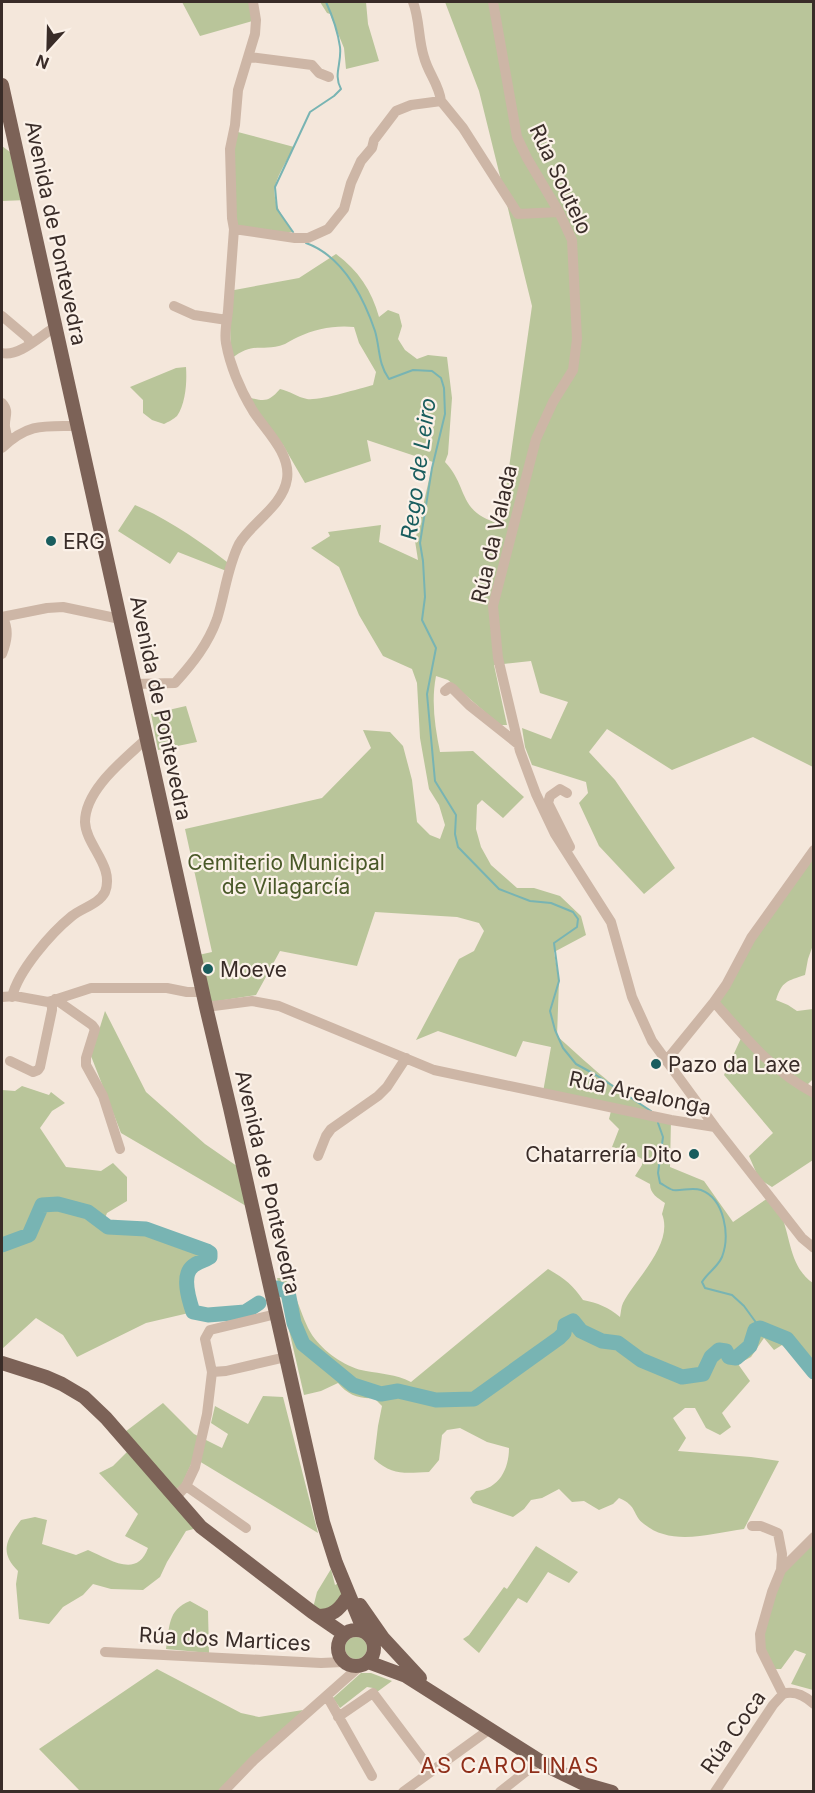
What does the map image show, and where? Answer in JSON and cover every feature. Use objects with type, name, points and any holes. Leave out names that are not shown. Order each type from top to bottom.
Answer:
[{"type":"main road","name":"Avenida de Pontevedra","points":[[2,85],[202,992],[231,1108],[323,1522],[345,1583]]},
{"type":"main road","points":[[2,1363],[51,1379],[84,1398],[106,1418],[201,1527],[343,1636]]},
{"type":"main road","points":[[345,1583],[343,1636],[338,1654],[344,1662],[350,1665],[364,1664],[406,1676]]},
{"type":"main road","points":[[345,1583],[364,1631],[406,1676],[580,1788],[612,1791]]},
{"type":"main road","points":[[345,1583],[382,1638],[433,1693]]},
{"type":"main road","points":[[315,1614],[327,1616],[338,1610],[346,1599]]},
{"type":"main road","points":[[343,1636],[359,1630],[364,1631]]},
{"type":"main road","points":[[364,1664],[372,1657],[375,1645]]},
{"type":"street","points":[[134,684],[175,683],[191,666],[207,643],[218,617],[224,587],[240,542],[279,498],[287,479],[285,460],[269,431],[253,410],[238,379],[225,341],[234,229],[230,149],[238,90],[255,34],[256,20],[253,2]]},
{"type":"street","points":[[413,2],[418,15],[424,57],[440,92],[441,101],[463,128],[518,214],[560,212]]},
{"type":"street","name":"Rúa Soutelo","points":[[493,2],[517,137],[526,158],[560,212],[572,240],[577,339]]},
{"type":"street","points":[[249,57],[312,65],[329,77]]},
{"type":"street","points":[[234,229],[295,238],[308,238],[328,229],[344,209],[351,183],[361,162],[396,111],[411,105],[441,101]]},
{"type":"street","points":[[174,306],[194,315],[227,320]]},
{"type":"street","points":[[2,316],[28,338],[30,344]]},
{"type":"street","points":[[2,353],[9,355],[17,353],[55,327]]},
{"type":"street","name":"Rúa da Valada","points":[[577,339],[573,370],[553,402],[536,439],[493,606],[498,658],[518,744],[536,794],[555,834],[611,922],[632,997],[652,1041],[715,1127]]},
{"type":"street","points":[[2,403],[8,414],[4,424],[5,445],[36,426],[77,426]]},
{"type":"street","points":[[2,654],[7,642],[6,625],[2,617],[63,607],[120,619]]},
{"type":"street","points":[[445,691],[450,687],[453,689],[469,705],[518,744]]},
{"type":"street","points":[[7,997],[46,942],[73,915],[101,897],[105,890],[107,878],[85,822],[88,811],[105,778],[146,739]]},
{"type":"street","name":"Rúa da Valada","points":[[567,794],[560,789],[550,796],[548,803],[576,859],[580,873]]},
{"type":"street","points":[[666,1061],[726,985],[751,938],[813,850]]},
{"type":"street","points":[[7,997],[52,1001],[91,988],[167,988],[202,992]]},
{"type":"street","points":[[10,1061],[33,1072],[40,1067],[52,1001]]},
{"type":"street","points":[[52,1001],[95,1029],[86,1058],[87,1065],[103,1096],[120,1149]]},
{"type":"street","name":"Rúa Arealonga","points":[[206,1008],[252,1001],[279,1006],[434,1070],[671,1120],[715,1127],[802,1238],[813,1248]]},
{"type":"street","points":[[714,1002],[746,1038],[787,1078],[813,1093]]},
{"type":"street","points":[[318,1156],[331,1129],[378,1096],[387,1087],[406,1058]]},
{"type":"street","points":[[176,1498],[186,1486],[200,1451],[212,1372],[205,1339],[210,1330],[276,1314]]},
{"type":"street","points":[[212,1372],[226,1371],[286,1357]]},
{"type":"street","points":[[186,1486],[246,1528]]},
{"type":"street","points":[[752,1526],[762,1526],[778,1533],[781,1544],[782,1570]]},
{"type":"street","points":[[813,1537],[782,1570],[772,1592],[760,1634],[762,1650],[783,1694],[788,1692],[801,1695],[813,1704]]},
{"type":"street","name":"Rúa dos Martices","points":[[105,1652],[321,1663],[344,1662]]},
{"type":"street","points":[[339,1685],[344,1673],[344,1662]]},
{"type":"street","points":[[223,1791],[254,1760],[364,1664]]},
{"type":"street","points":[[338,1717],[373,1693],[430,1770]]},
{"type":"street","name":"Rúa Coca","points":[[715,1791],[773,1705],[783,1694]]},
{"type":"street","points":[[327,1696],[372,1776]]},
{"type":"street","points":[[403,1791],[490,1729]]},
{"type":"street","points":[[500,1791],[539,1761]]},
{"type":"green space","points":[[182,2],[253,2],[256,20],[200,36]]},
{"type":"green space","points":[[320,2],[366,2],[368,24],[379,61],[346,69],[344,48],[330,14]]},
{"type":"green space","name":"Cemiterio Municipal de Vilagarcía","points":[[445,2],[813,2],[813,767],[753,737],[672,770],[607,729],[589,752],[615,780],[675,868],[644,894],[599,846],[579,803],[588,793],[586,782],[532,765],[525,747],[522,728],[551,739],[568,702],[540,693],[531,661],[494,665],[507,725],[500,725],[448,680],[436,676],[434,695],[435,724],[440,752],[473,751],[524,797],[503,818],[482,800],[477,805],[476,829],[481,847],[491,865],[517,888],[534,888],[560,896],[581,916],[586,935],[554,952],[559,981],[557,1036],[625,1094],[671,1120],[670,1167],[704,1181],[733,1222],[768,1198],[776,1206],[784,1221],[799,1269],[813,1283],[813,1378],[782,1345],[774,1350],[764,1338],[751,1357],[738,1364],[750,1381],[722,1413],[731,1427],[720,1435],[706,1428],[695,1408],[685,1408],[673,1418],[686,1438],[678,1451],[779,1461],[744,1529],[692,1537],[667,1535],[644,1524],[632,1507],[619,1498],[613,1504],[599,1510],[584,1501],[572,1502],[559,1489],[542,1498],[531,1500],[513,1517],[473,1503],[470,1498],[476,1491],[491,1486],[501,1477],[509,1456],[509,1448],[487,1442],[460,1428],[447,1430],[442,1435],[439,1460],[429,1472],[393,1471],[374,1459],[382,1406],[374,1398],[354,1395],[338,1383],[321,1391],[304,1395],[277,1278],[284,1278],[289,1284],[310,1332],[331,1355],[359,1369],[411,1382],[548,1269],[568,1282],[583,1300],[603,1306],[620,1317],[623,1303],[652,1260],[663,1237],[662,1214],[665,1203],[653,1193],[650,1184],[635,1176],[642,1165],[642,1159],[630,1152],[612,1147],[619,1129],[609,1119],[612,1107],[543,1092],[551,1047],[523,1041],[516,1057],[438,1031],[416,1040],[459,959],[474,951],[484,931],[479,923],[457,917],[375,912],[357,966],[280,951],[256,995],[205,1003],[194,956],[212,952],[185,829],[322,798],[371,748],[363,730],[390,732],[403,746],[412,780],[417,822],[430,835],[440,839],[445,825],[439,805],[429,789],[420,738],[417,683],[412,669],[383,656],[359,615],[339,567],[311,548],[330,536],[328,532],[381,525],[379,542],[418,560],[415,541],[433,462],[367,440],[371,461],[305,483],[283,445],[247,397],[265,400],[280,389],[307,399],[329,397],[373,385],[376,372],[359,343],[354,327],[332,327],[318,330],[285,344],[246,350],[231,359],[229,291],[299,278],[336,254],[344,260],[363,282],[379,317],[388,310],[399,314],[402,326],[398,339],[405,350],[417,359],[428,355],[447,357],[452,398],[448,454],[445,462],[458,481],[470,506],[487,519],[501,524],[532,306],[479,91]]},
{"type":"green space","points":[[234,131],[294,147],[281,171],[275,190],[278,208],[293,232],[261,233],[234,229]]},
{"type":"green space","points":[[2,146],[18,158],[27,200],[2,201]]},
{"type":"green space","points":[[186,367],[184,398],[177,416],[164,424],[152,420],[143,413],[143,400],[130,387],[176,368]]},
{"type":"green space","points":[[135,505],[173,525],[208,548],[231,565],[229,572],[178,552],[170,564],[118,531]]},
{"type":"green space","points":[[186,706],[197,742],[158,750],[151,714]]},
{"type":"green space","points":[[813,850],[813,945],[805,975],[786,983],[776,1000],[797,1011],[813,1009],[813,1079],[804,1088],[813,1092],[813,1160],[772,1187],[759,1179],[749,1156],[773,1133],[724,1075],[743,1034],[714,1002]]},
{"type":"green space","points":[[105,1011],[146,1092],[205,1144],[244,1171],[253,1210],[121,1133],[91,1056]]},
{"type":"green space","points":[[22,1086],[49,1095],[51,1092],[65,1103],[52,1111],[40,1128],[66,1167],[101,1171],[113,1163],[127,1177],[127,1201],[107,1213],[103,1223],[115,1228],[146,1229],[207,1251],[210,1257],[195,1265],[187,1275],[187,1288],[193,1312],[146,1323],[77,1357],[63,1335],[36,1318],[2,1349],[2,1090],[15,1091]]},
{"type":"green space","points":[[263,1396],[283,1397],[318,1533],[194,1458],[182,1484],[172,1493],[201,1527],[186,1531],[160,1577],[143,1590],[111,1589],[93,1584],[83,1595],[63,1607],[49,1624],[19,1619],[16,1584],[18,1571],[12,1565],[7,1547],[11,1534],[21,1520],[35,1517],[47,1520],[42,1544],[76,1555],[88,1550],[122,1564],[137,1563],[148,1548],[125,1536],[138,1514],[99,1473],[113,1466],[131,1448],[121,1435],[163,1403],[194,1434],[222,1448],[228,1434],[211,1423],[215,1406],[248,1424]]},
{"type":"green space","points":[[813,1538],[813,1690],[791,1684],[806,1654],[795,1650],[781,1669],[770,1669],[761,1650],[772,1592],[781,1570]]},
{"type":"green space","points":[[536,1546],[578,1572],[569,1583],[548,1572],[527,1603],[518,1598],[479,1653],[463,1639],[469,1635],[504,1587],[507,1589]]},
{"type":"green space","points":[[331,1569],[335,1585],[344,1580],[345,1583],[338,1610],[312,1612],[317,1592]]},
{"type":"green space","points":[[190,1601],[208,1611],[209,1653],[166,1649],[173,1614]]},
{"type":"green space","points":[[356,1637],[364,1640],[367,1648],[364,1656],[356,1659],[348,1656],[345,1648],[348,1640]]},
{"type":"green space","points":[[157,1669],[241,1713],[259,1717],[303,1710],[223,1791],[80,1791],[39,1749]]},
{"type":"green space","points":[[361,1673],[371,1673],[392,1681],[377,1692],[367,1687],[340,1708],[333,1698]]},
{"type":"waterway","name":"Rego de Leiro","points":[[293,232],[277,209],[275,187],[310,112],[341,89],[338,79],[339,42],[326,2]]},
{"type":"waterway","name":"Rego de Leiro","points":[[306,243],[330,257],[350,279],[375,331],[381,362],[389,379],[413,370],[432,371],[441,378],[444,388],[445,414],[432,468],[420,543],[425,597],[422,620],[436,648],[427,694],[435,781],[456,815],[455,834],[458,847],[499,889],[530,901],[551,903],[573,912],[578,919],[577,927],[554,943],[559,981],[550,1011],[555,1030],[563,1048],[576,1064],[651,1111]]},
{"type":"waterway","name":"Rego de Leiro","points":[[658,1123],[663,1137],[658,1173],[660,1183],[673,1190],[701,1190],[716,1201],[724,1219],[725,1239],[722,1257],[702,1282],[705,1288],[732,1295],[744,1306],[760,1328]]},
{"type":"waterway","points":[[2,1245],[29,1235],[42,1205],[58,1204],[88,1212],[108,1227],[146,1229],[210,1253],[210,1257],[195,1265],[187,1275],[187,1288],[193,1312],[208,1315],[245,1312],[259,1303]]},
{"type":"waterway","points":[[277,1288],[288,1292],[294,1323],[303,1344],[353,1385],[381,1394],[398,1391],[436,1400],[474,1399],[559,1338],[564,1333],[565,1325],[573,1321],[581,1331],[602,1341],[618,1343],[641,1360],[682,1377],[703,1374],[711,1357],[719,1350],[726,1351],[729,1357],[736,1358],[750,1346],[755,1330],[760,1328],[787,1339],[814,1372]]},
{"type":"place","name":"ERG","points":[[51,541]]},
{"type":"place","name":"Moeve","points":[[208,969]]},
{"type":"place","name":"Pazo da Laxe","points":[[656,1064]]},
{"type":"place","name":"Chatarrería Dito","points":[[694,1154]]},
{"type":"district","name":"AS CAROLINAS","points":[[510,1765]]}]
